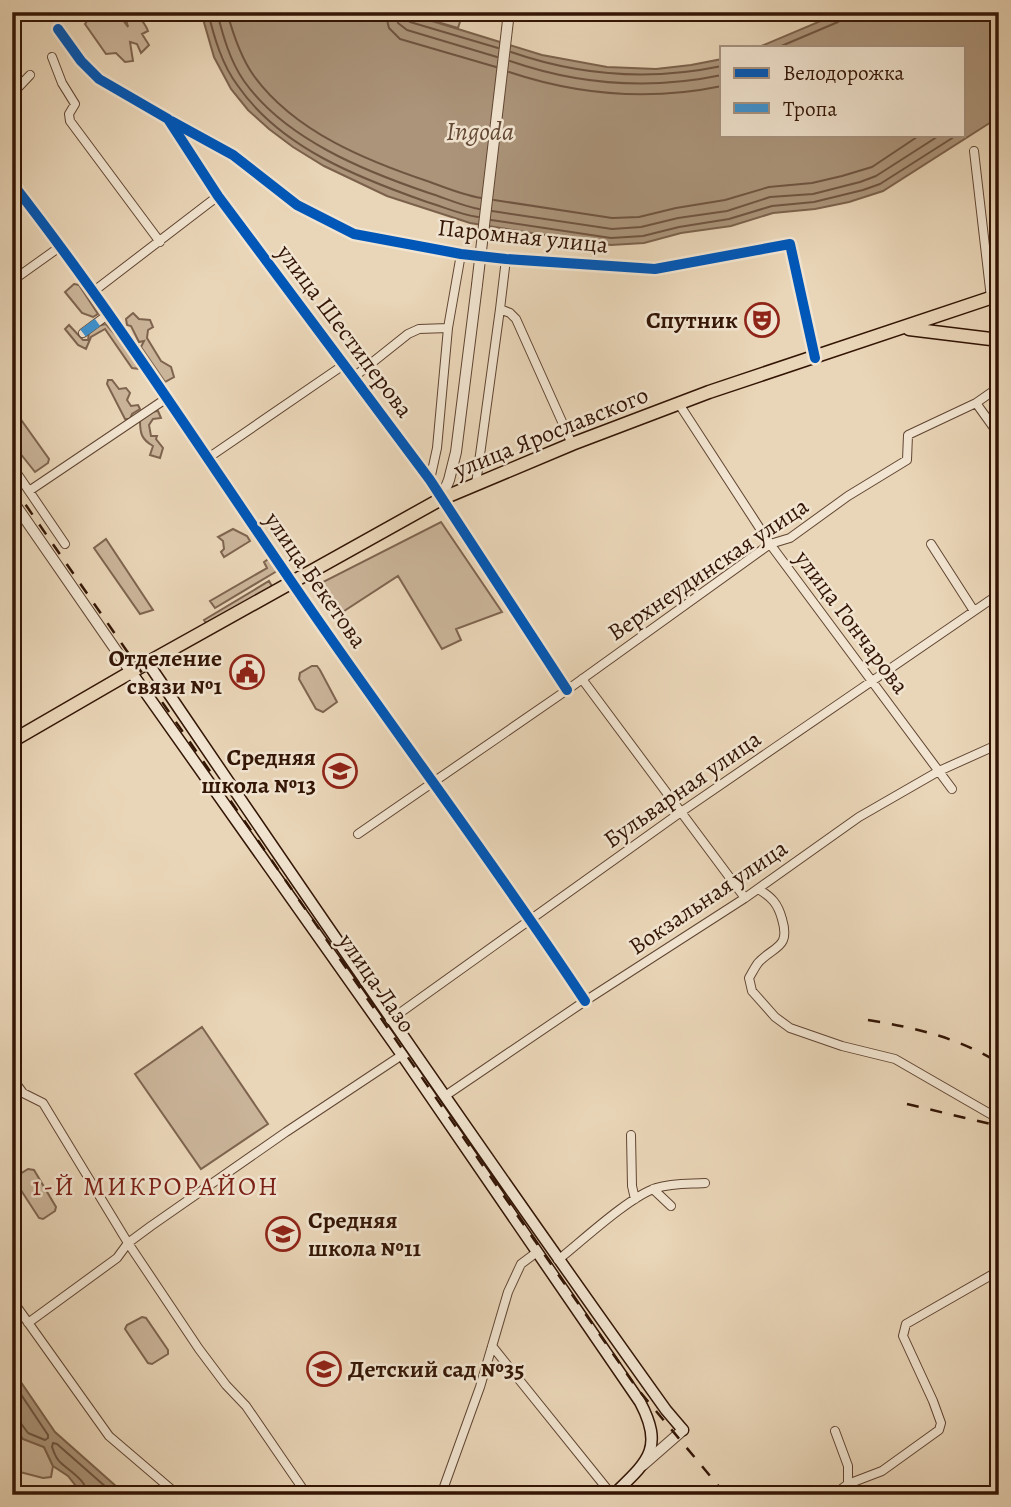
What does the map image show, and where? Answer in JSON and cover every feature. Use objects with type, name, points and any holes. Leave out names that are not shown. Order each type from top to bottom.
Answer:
[{"type":"main road","name":"улица Ярославского","points":[[12,741],[441,499],[572,444],[679,404],[995,296]]},
{"type":"main road","name":"улица Ярославского","points":[[905,328],[999,340]]},
{"type":"main road","name":"улица Лазо","points":[[148,663],[390,1020],[446,1096],[558,1260],[683,1430]]},
{"type":"main road","name":"улица Лазо","points":[[131,672],[402,1055],[640,1402],[650,1420],[652,1447],[640,1468],[612,1495]]},
{"type":"street","points":[[441,499],[456,452],[509,12]]},
{"type":"street","name":"улица Шестиперова","points":[[58,29],[81,61],[99,79],[168,119],[218,196],[430,480],[567,690]]},
{"type":"street","points":[[52,57],[62,83],[74,100],[75,104],[69,114],[70,121],[160,242]]},
{"type":"street","points":[[12,94],[30,75]]},
{"type":"street","name":"Паромная улица","points":[[168,119],[233,155],[297,205],[354,234],[461,254],[655,269],[790,244],[815,358]]},
{"type":"street","points":[[974,151],[995,296]]},
{"type":"street","name":"улица Бекетова","points":[[12,183],[110,313],[291,582],[531,918],[585,1001]]},
{"type":"street","points":[[94,292],[218,196]]},
{"type":"street","points":[[12,281],[61,246]]},
{"type":"street","points":[[430,480],[437,448],[449,328],[461,254]]},
{"type":"street","points":[[477,484],[506,259]]},
{"type":"street","points":[[500,309],[516,319],[572,444]]},
{"type":"street","points":[[83,333],[110,313]]},
{"type":"street","points":[[354,377],[408,334],[419,329],[449,328]]},
{"type":"street","points":[[208,458],[345,364]]},
{"type":"street","name":"Верхнеудинская улица","points":[[358,834],[567,690],[770,544],[790,538],[848,496],[907,460],[908,435],[976,403],[999,387]]},
{"type":"street","points":[[29,491],[167,398]]},
{"type":"street","points":[[976,403],[999,435]]},
{"type":"street","name":"улица Гончарова","points":[[679,404],[770,544],[952,789]]},
{"type":"street","points":[[12,466],[65,544]]},
{"type":"street","name":"улица Лазо","points":[[12,500],[131,672]]},
{"type":"street","points":[[931,544],[974,611]]},
{"type":"street","name":"Бульварная улица","points":[[390,1020],[681,812],[999,593]]},
{"type":"street","points":[[582,679],[745,898]]},
{"type":"street","name":"Вокзальная улица","points":[[446,1096],[585,1001],[745,898],[859,817],[939,771],[999,744]]},
{"type":"street","points":[[758,889],[779,905],[785,926],[785,939],[778,949],[759,962],[749,978],[752,991],[775,1017],[801,1034],[895,1059],[999,1119]]},
{"type":"street","points":[[28,1323],[117,1258],[128,1243],[286,1132],[402,1055]]},
{"type":"street","points":[[12,1078],[23,1093],[43,1103],[128,1243],[199,1349],[246,1406],[307,1495]]},
{"type":"street","points":[[631,1135],[632,1186],[635,1199]]},
{"type":"street","points":[[558,1260],[635,1199],[653,1189],[705,1183]]},
{"type":"street","points":[[653,1189],[671,1206]]},
{"type":"street","points":[[441,1495],[480,1387],[508,1292],[521,1264],[537,1252]]},
{"type":"street","points":[[834,1495],[848,1484],[882,1471],[939,1430],[941,1423],[933,1401],[903,1336],[906,1324],[995,1273]]},
{"type":"street","points":[[12,1300],[109,1436],[178,1495]]},
{"type":"street","points":[[492,1346],[612,1495]]},
{"type":"street","points":[[640,1468],[683,1430]]},
{"type":"street","points":[[835,1431],[848,1466],[848,1484]]},
{"type":"shaded area","points":[[93,12],[117,12],[128,27],[124,12],[136,15],[148,31],[142,34],[149,45],[141,53],[137,44],[130,42],[133,61],[125,62],[116,53],[106,54],[85,24]]},
{"type":"shaded area","points":[[403,12],[463,12],[458,28]]},
{"type":"shaded area","points":[[74,284],[79,285],[98,314],[93,317],[82,313],[65,292]]},
{"type":"shaded area","points":[[133,313],[139,319],[150,320],[153,327],[148,330],[147,338],[161,361],[171,367],[174,377],[165,382],[141,347],[144,341],[139,342],[131,326],[127,325],[126,319]]},
{"type":"shaded area","points":[[106,324],[130,350],[140,369],[132,368],[105,329],[91,337],[86,349],[78,345],[65,329],[69,325],[83,340],[88,340],[89,332],[96,326]]},
{"type":"shaded area","points":[[108,380],[112,380],[119,389],[126,388],[130,393],[127,400],[131,406],[138,405],[140,409],[132,414],[130,419],[125,419],[107,384]]},
{"type":"shaded area","points":[[12,407],[49,459],[48,463],[35,472],[12,443]]},
{"type":"shaded area","points":[[158,411],[161,418],[153,419],[149,425],[151,436],[157,436],[156,439],[163,448],[160,458],[150,455],[153,446],[144,438],[140,425],[140,420],[147,412]]},
{"type":"shaded area","points":[[441,522],[502,612],[456,629],[461,640],[442,649],[398,576],[338,615],[317,585]]},
{"type":"shaded area","points":[[233,529],[247,536],[250,541],[224,557],[221,552],[224,549],[223,541],[218,537]]},
{"type":"shaded area","points":[[106,539],[153,610],[140,614],[94,548]]},
{"type":"shaded area","points":[[270,558],[277,571],[215,608],[210,601],[267,568],[264,562]]},
{"type":"shaded area","points":[[269,581],[273,588],[206,623],[204,620]]},
{"type":"shaded area","points":[[317,666],[320,670],[337,702],[323,712],[316,709],[299,679],[300,673]]},
{"type":"shaded area","points":[[202,1027],[268,1124],[201,1169],[135,1074]]},
{"type":"shaded area","points":[[28,1169],[34,1170],[56,1207],[55,1211],[43,1219],[39,1218],[15,1181],[17,1176]]},
{"type":"shaded area","points":[[142,1317],[146,1318],[168,1350],[168,1354],[152,1364],[148,1363],[125,1329],[127,1325]]},
{"type":"shaded area","points":[[12,1423],[23,1439],[44,1447],[53,1466],[51,1477],[43,1478],[12,1470]]},
{"type":"water","name":"Ingoda","points":[[201,12],[403,12],[542,55],[607,67],[656,69],[720,59],[720,136],[965,136],[965,46],[761,46],[842,12],[999,12],[999,117],[883,191],[815,209],[773,213],[731,226],[681,233],[644,243],[611,245],[470,223],[387,196],[324,166],[269,129],[248,110],[231,89],[214,57]]},
{"type":"water","points":[[12,1369],[55,1432],[126,1495],[83,1495],[68,1476],[53,1466],[44,1447],[23,1439],[12,1423]]},
{"type":"railway","points":[[12,485],[636,1387],[726,1495]]},
{"type":"railway","points":[[868,1020],[936,1035],[968,1046],[999,1063]]},
{"type":"railway","points":[[907,1104],[999,1126]]},
{"type":"marked path","points":[[83,333],[110,313]]},
{"type":"cycle path","points":[[58,29],[81,61],[99,79],[168,119],[218,196],[430,480],[567,690]]},
{"type":"cycle path","points":[[171,121],[233,155],[297,205],[354,234],[461,254],[655,269],[790,244],[815,358]]},
{"type":"cycle path","points":[[12,183],[120,330],[327,634],[585,1001]]},
{"type":"place","name":"Спутник","points":[[762,320]]},
{"type":"place","name":"Отделение связи №1","points":[[247,672]]},
{"type":"place","name":"Средняя школа №13","points":[[340,771]]},
{"type":"place","name":"Средняя школа №11","points":[[283,1234]]},
{"type":"place","name":"Детский сад №35","points":[[324,1369]]},
{"type":"district","name":"1-Й МИКРОРАЙОН","points":[[156,1186]]}]
